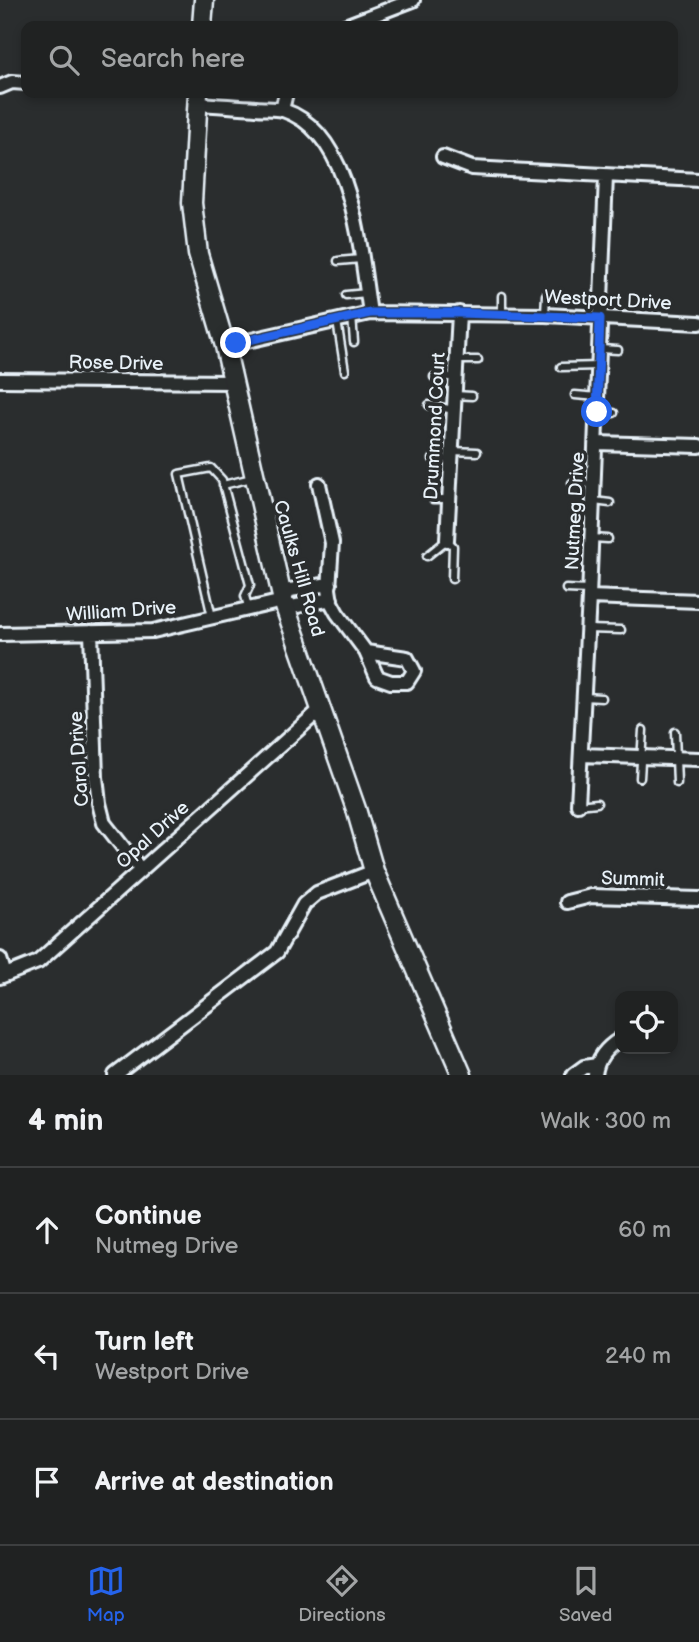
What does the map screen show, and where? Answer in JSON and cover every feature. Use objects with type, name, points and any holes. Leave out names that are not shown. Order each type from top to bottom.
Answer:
[{"type":"main road","points":[[202,21],[204,0]]},
{"type":"main road","name":"Caulks Hill Road","points":[[198,99],[192,203],[198,254],[225,346],[283,601],[322,708],[374,871],[462,1075]]},
{"type":"street","points":[[357,21],[407,1]]},
{"type":"street","points":[[0,86],[21,83]]},
{"type":"street","points":[[282,110],[285,98]]},
{"type":"street","points":[[198,99],[282,110],[309,126],[337,160],[354,214],[370,313]]},
{"type":"street","points":[[443,157],[472,168],[699,180]]},
{"type":"street","name":"Nutmeg Drive","points":[[578,805],[590,593],[606,176]]},
{"type":"street","name":"Westport Drive","points":[[225,346],[370,313],[545,315],[699,323]]},
{"type":"street","name":"Drummond Court","points":[[447,540],[459,313]]},
{"type":"street","name":"Rose Drive","points":[[0,380],[232,382]]},
{"type":"street","points":[[596,443],[699,446]]},
{"type":"street","points":[[319,484],[332,543],[331,599],[337,613],[366,652]]},
{"type":"street","points":[[330,584],[290,590],[283,601],[292,607],[331,599]]},
{"type":"street","points":[[590,593],[699,601]]},
{"type":"street","name":"William Drive","points":[[0,634],[153,631],[283,601]]},
{"type":"street","name":"Carol Drive","points":[[91,632],[99,803],[104,823],[141,870]]},
{"type":"street","name":"Opal Drive","points":[[3,976],[38,962],[322,708]]},
{"type":"street","points":[[581,755],[699,759]]},
{"type":"street","points":[[123,1073],[277,952],[304,904],[317,892],[374,871]]},
{"type":"street","name":"Summit","points":[[567,902],[591,896],[699,899]]},
{"type":"street","points":[[0,959],[3,976]]},
{"type":"street","points":[[573,1075],[584,1067],[596,1070],[607,1047],[615,1042]]},
{"type":"lane","points":[[338,261],[361,259]]},
{"type":"lane","points":[[345,295],[367,293]]},
{"type":"lane","points":[[545,315],[546,295]]},
{"type":"lane","points":[[502,296],[502,314]]},
{"type":"lane","points":[[352,316],[354,342]]},
{"type":"lane","points":[[337,319],[345,371]]},
{"type":"lane","points":[[600,349],[618,350]]},
{"type":"lane","points":[[457,360],[478,360]]},
{"type":"lane","points":[[561,367],[599,366]]},
{"type":"lane","points":[[434,377],[456,377]]},
{"type":"lane","points":[[455,395],[472,396]]},
{"type":"lane","points":[[575,395],[598,397]]},
{"type":"lane","points":[[429,405],[454,410]]},
{"type":"lane","points":[[597,412],[614,413]]},
{"type":"lane","points":[[433,459],[477,452]]},
{"type":"lane","points":[[212,619],[179,474],[211,468],[222,480],[250,585],[245,596],[249,610]]},
{"type":"lane","points":[[223,485],[254,477]]},
{"type":"lane","points":[[572,483],[594,484]]},
{"type":"lane","points":[[433,499],[449,499]]},
{"type":"lane","points":[[594,501],[610,503]]},
{"type":"lane","points":[[592,538],[608,539]]},
{"type":"lane","points":[[427,556],[447,540],[453,546],[452,579]]},
{"type":"lane","points":[[566,589],[590,593]]},
{"type":"lane","points":[[588,629],[621,630]]},
{"type":"lane","points":[[584,697],[601,698]]},
{"type":"lane","points":[[639,778],[643,730]]},
{"type":"lane","points":[[675,732],[677,783]]},
{"type":"lane","points":[[578,805],[597,803]]},
{"type":"route","points":[[236,343],[370,313],[600,318],[597,412]]}]
